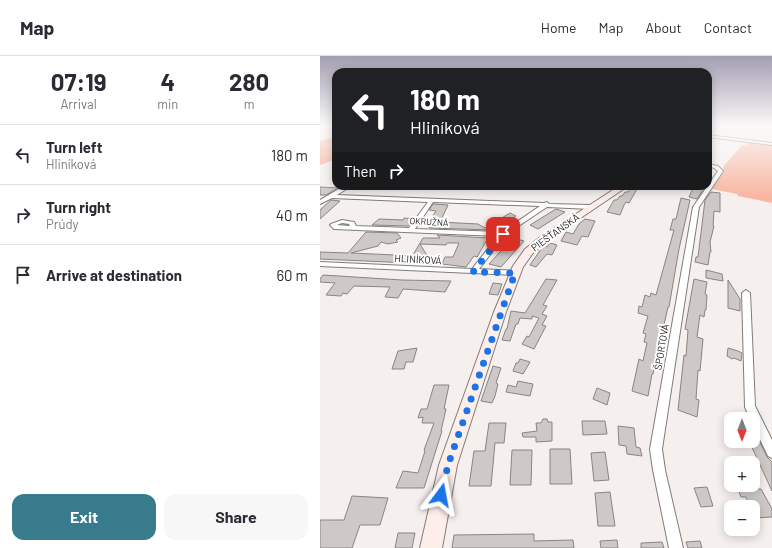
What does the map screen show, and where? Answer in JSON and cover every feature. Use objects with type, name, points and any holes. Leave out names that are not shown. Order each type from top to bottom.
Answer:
[{"type":"main road","name":"PIEŠŤANSKÁ","points":[[431,548],[448,465],[515,273],[533,247],[618,190]]},
{"type":"street","name":"ŠPORTOVÁ","points":[[712,166],[721,171],[712,184]]},
{"type":"street","points":[[320,202],[341,190]]},
{"type":"street","name":"ŠPORTOVÁ","points":[[676,548],[658,470],[656,449],[696,207],[708,190]]},
{"type":"street","points":[[331,196],[591,207]]},
{"type":"street","points":[[411,230],[432,200]]},
{"type":"street","points":[[473,272],[503,234],[547,204]]},
{"type":"street","name":"OKRUŽNÁ","points":[[354,228],[503,234]]},
{"type":"street","name":"HLINÍKOVÁ","points":[[320,264],[515,273]]},
{"type":"street","points":[[746,293],[750,407],[772,452]]},
{"type":"shaded area","points":[[320,149],[332,149],[332,160],[320,165]]},
{"type":"shaded area","points":[[739,149],[772,149],[772,203],[712,189],[724,171],[723,167]]},
{"type":"building","points":[[320,187],[332,188],[332,190],[335,190],[326,195],[320,195]]},
{"type":"building","points":[[630,190],[636,190],[629,203],[626,202],[624,205],[620,215],[607,212],[614,200],[617,200],[625,192],[628,192]]},
{"type":"building","points":[[692,190],[703,190],[697,199],[689,197]]},
{"type":"building","points":[[711,192],[720,193],[720,212],[714,211],[714,226],[710,242],[711,252],[708,265],[695,262],[696,257],[698,257],[705,200]]},
{"type":"building","points":[[681,198],[690,200],[679,249],[669,307],[648,396],[632,391],[639,359],[643,361],[647,343],[644,342],[646,334],[643,333],[648,316],[638,313],[639,306],[642,307],[645,295],[650,297],[651,293],[656,295],[674,230],[670,230],[673,219],[676,219]]},
{"type":"building","points":[[331,200],[340,201],[320,219],[320,210]]},
{"type":"building","points":[[433,204],[448,205],[440,222],[478,224],[485,228],[510,213],[516,216],[493,230],[430,228],[427,225],[436,211],[429,210]]},
{"type":"building","points":[[556,209],[565,212],[538,229],[530,225]]},
{"type":"building","points":[[404,218],[414,219],[408,226],[372,225],[379,219],[403,220]]},
{"type":"building","points":[[585,219],[595,221],[588,237],[582,236],[577,245],[561,241],[566,232],[573,234],[579,224]]},
{"type":"building","points":[[366,232],[397,233],[401,238],[396,240],[398,242],[388,244],[381,242],[378,246],[351,253],[417,256],[413,255],[423,238],[440,238],[437,235],[488,238],[477,257],[474,256],[466,267],[442,264],[445,257],[453,257],[459,243],[447,243],[446,245],[420,244],[428,257],[433,257],[436,259],[433,264],[320,259],[320,252],[348,253]]},
{"type":"building","points":[[513,238],[524,241],[501,267],[489,264]]},
{"type":"building","points":[[550,243],[557,245],[552,255],[547,254],[536,267],[530,265],[541,249],[545,245],[547,247]]},
{"type":"building","points":[[706,270],[722,274],[723,281],[706,278]]},
{"type":"building","points":[[323,275],[402,280],[451,281],[445,292],[403,289],[398,298],[385,297],[390,287],[354,286],[347,294],[343,293],[341,296],[326,295],[335,283],[320,282]]},
{"type":"building","points":[[546,279],[557,280],[543,305],[547,306],[542,314],[547,316],[542,325],[546,326],[534,349],[522,344],[527,336],[529,337],[539,318],[532,316],[532,319],[520,318],[518,324],[516,324],[510,341],[502,340],[507,329],[511,311],[525,313]]},
{"type":"building","points":[[694,279],[707,282],[705,294],[707,295],[706,310],[704,317],[700,315],[697,337],[703,339],[700,371],[698,370],[696,399],[699,400],[697,417],[678,410],[684,355],[686,356],[688,330],[685,329]]},
{"type":"building","points":[[728,280],[740,299],[740,311],[728,308]]},
{"type":"building","points":[[493,283],[502,284],[498,295],[489,294]]},
{"type":"building","points":[[417,348],[413,362],[406,362],[404,369],[392,369],[398,351]]},
{"type":"building","points":[[728,348],[742,353],[741,361],[727,356]]},
{"type":"building","points":[[520,359],[530,362],[523,374],[513,371],[516,363],[518,363]]},
{"type":"building","points":[[493,366],[501,368],[492,403],[481,401]]},
{"type":"building","points":[[518,381],[533,384],[530,396],[506,392],[508,385],[516,387]]},
{"type":"building","points":[[434,385],[449,385],[444,409],[446,409],[442,431],[424,488],[396,488],[403,471],[418,473],[425,451],[424,450],[434,423],[422,423],[423,417],[418,418],[421,409],[427,409]]},
{"type":"building","points":[[597,388],[610,393],[607,405],[593,399]]},
{"type":"building","points":[[543,419],[547,419],[548,422],[552,422],[552,441],[536,442],[536,437],[523,437],[522,433],[537,431],[536,423],[541,423]]},
{"type":"building","points":[[582,421],[605,421],[607,434],[583,435]]},
{"type":"building","points":[[489,423],[506,423],[504,443],[495,443],[491,486],[469,486],[474,451],[485,451]]},
{"type":"building","points":[[618,426],[634,428],[636,447],[640,448],[642,456],[627,454],[626,446],[619,445]]},
{"type":"building","points":[[760,442],[767,457],[772,462],[772,491],[760,465],[760,456],[756,456],[752,448],[760,448]]},
{"type":"building","points":[[550,449],[570,449],[572,484],[550,484]]},
{"type":"building","points":[[512,450],[532,450],[531,485],[510,485]]},
{"type":"building","points":[[605,452],[609,480],[594,481],[591,453]]},
{"type":"building","points":[[707,487],[713,506],[701,507],[694,488]]},
{"type":"building","points":[[761,489],[772,509],[772,517],[760,518],[760,500],[747,500],[746,497],[741,497],[739,492],[760,492]]},
{"type":"building","points":[[610,492],[615,526],[598,526],[595,493]]},
{"type":"building","points":[[352,496],[388,498],[380,525],[360,525],[352,548],[320,548],[320,520],[344,520]]},
{"type":"building","points":[[398,533],[415,533],[412,548],[395,548]]},
{"type":"building","points":[[534,534],[534,541],[573,540],[574,548],[452,548],[454,535]]},
{"type":"building","points":[[617,540],[618,548],[601,548],[600,541]]},
{"type":"building","points":[[700,541],[702,548],[688,548],[686,542]]},
{"type":"building","points":[[662,542],[664,548],[641,548],[641,543]]},
{"type":"route","points":[[441,495],[448,465],[500,312],[515,273],[473,272],[503,234]]}]
